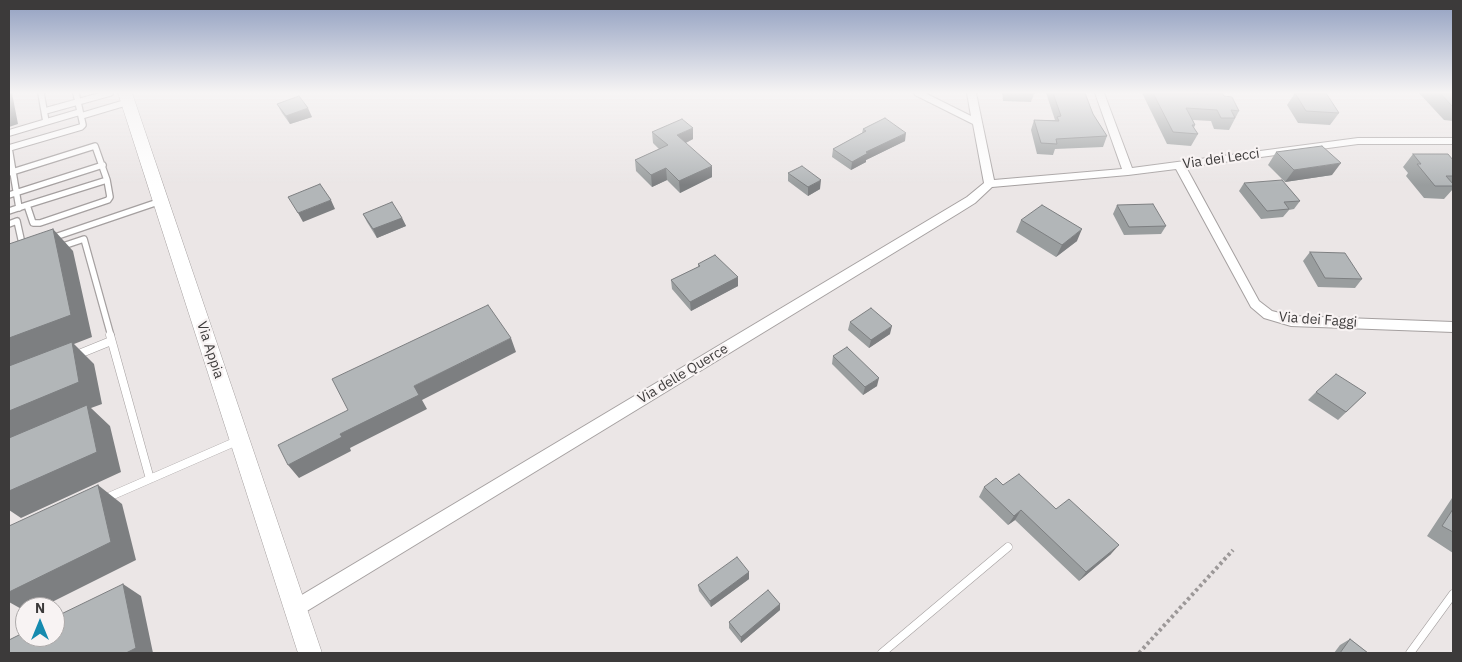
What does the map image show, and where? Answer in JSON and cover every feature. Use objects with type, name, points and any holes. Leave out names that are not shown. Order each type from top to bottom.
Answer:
[{"type":"street","name":"Via Appia","points":[[136,124],[310,653]]},
{"type":"street","points":[[978,124],[989,184]]},
{"type":"street","points":[[1110,124],[1128,172]]},
{"type":"street","name":"Via dei Lecci","points":[[989,184],[1128,172],[1358,141],[1453,140]]},
{"type":"street","name":"Via dei Faggi","points":[[1179,165],[1255,304],[1268,315],[1291,321],[1453,327]]},
{"type":"street","name":"Via delle Querce","points":[[296,608],[955,210],[971,200],[989,184]]},
{"type":"lane","points":[[9,133],[40,124]]},
{"type":"lane","points":[[20,208],[11,173],[9,148],[81,127],[83,124]]},
{"type":"lane","points":[[11,173],[95,146],[103,165],[110,199],[40,223],[33,223],[28,205]]},
{"type":"lane","points":[[9,195],[103,165]]},
{"type":"lane","points":[[9,211],[107,180]]},
{"type":"lane","points":[[42,242],[161,201]]},
{"type":"lane","points":[[9,224],[17,221],[24,248],[33,245]]},
{"type":"lane","points":[[56,248],[84,239],[150,479]]},
{"type":"lane","points":[[65,359],[111,341]]},
{"type":"lane","points":[[98,501],[240,439]]},
{"type":"lane","points":[[882,653],[1008,547]]},
{"type":"lane","points":[[1410,653],[1453,594]]},
{"type":"path","points":[[1139,653],[1233,550]]},
{"type":"building","points":[[671,124],[688,124],[693,128],[677,135],[712,166],[679,181],[666,168],[651,175],[635,160],[668,145],[652,132]]},
{"type":"building","points":[[873,124],[893,124],[906,133],[866,152],[868,153],[852,162],[833,149],[866,131],[863,129]]},
{"type":"building","points":[[1035,124],[1099,124],[1107,136],[1056,139],[1057,144],[1041,143]]},
{"type":"building","points":[[1169,124],[1194,124],[1192,125],[1198,134],[1173,132]]},
{"type":"building","points":[[1322,146],[1341,163],[1294,170],[1276,152]]},
{"type":"building","points":[[1413,154],[1448,154],[1453,160],[1453,176],[1446,176],[1453,186],[1435,186],[1417,164],[1421,164]]},
{"type":"building","points":[[802,166],[821,180],[808,187],[788,173]]},
{"type":"building","points":[[1282,180],[1300,201],[1284,202],[1289,209],[1267,211],[1244,183]]},
{"type":"building","points":[[320,184],[331,200],[298,213],[288,197]]},
{"type":"building","points":[[392,202],[402,218],[373,229],[363,214]]},
{"type":"building","points":[[1153,204],[1166,226],[1129,227],[1117,205]]},
{"type":"building","points":[[1042,205],[1082,229],[1062,245],[1021,220]]},
{"type":"building","points":[[53,229],[71,315],[9,338],[9,244]]},
{"type":"building","points":[[1310,252],[1345,253],[1362,279],[1325,278]]},
{"type":"building","points":[[715,255],[738,277],[690,302],[671,280],[700,266],[698,264]]},
{"type":"building","points":[[488,305],[511,338],[414,386],[419,395],[340,434],[342,437],[288,465],[278,445],[348,410],[332,379]]},
{"type":"building","points":[[871,308],[892,326],[871,340],[850,322]]},
{"type":"building","points":[[72,342],[79,382],[9,411],[9,366]]},
{"type":"building","points":[[847,347],[879,378],[865,387],[833,356]]},
{"type":"building","points":[[1336,374],[1366,393],[1346,412],[1316,392]]},
{"type":"building","points":[[87,405],[97,452],[9,491],[9,438]]},
{"type":"building","points":[[1019,474],[1056,509],[1069,499],[1119,545],[1086,572],[1021,510],[1014,516],[984,487],[996,478],[1003,485]]},
{"type":"building","points":[[98,485],[111,542],[9,592],[9,526]]},
{"type":"building","points":[[1453,509],[1453,532],[1442,526]]},
{"type":"building","points":[[737,557],[749,572],[710,601],[698,585]]},
{"type":"building","points":[[123,584],[136,648],[126,653],[9,653],[9,640],[15,637],[15,647],[65,647],[65,612]]},
{"type":"building","points":[[768,590],[780,604],[741,637],[729,622]]},
{"type":"building","points":[[1350,639],[1368,653],[1340,653]]}]
